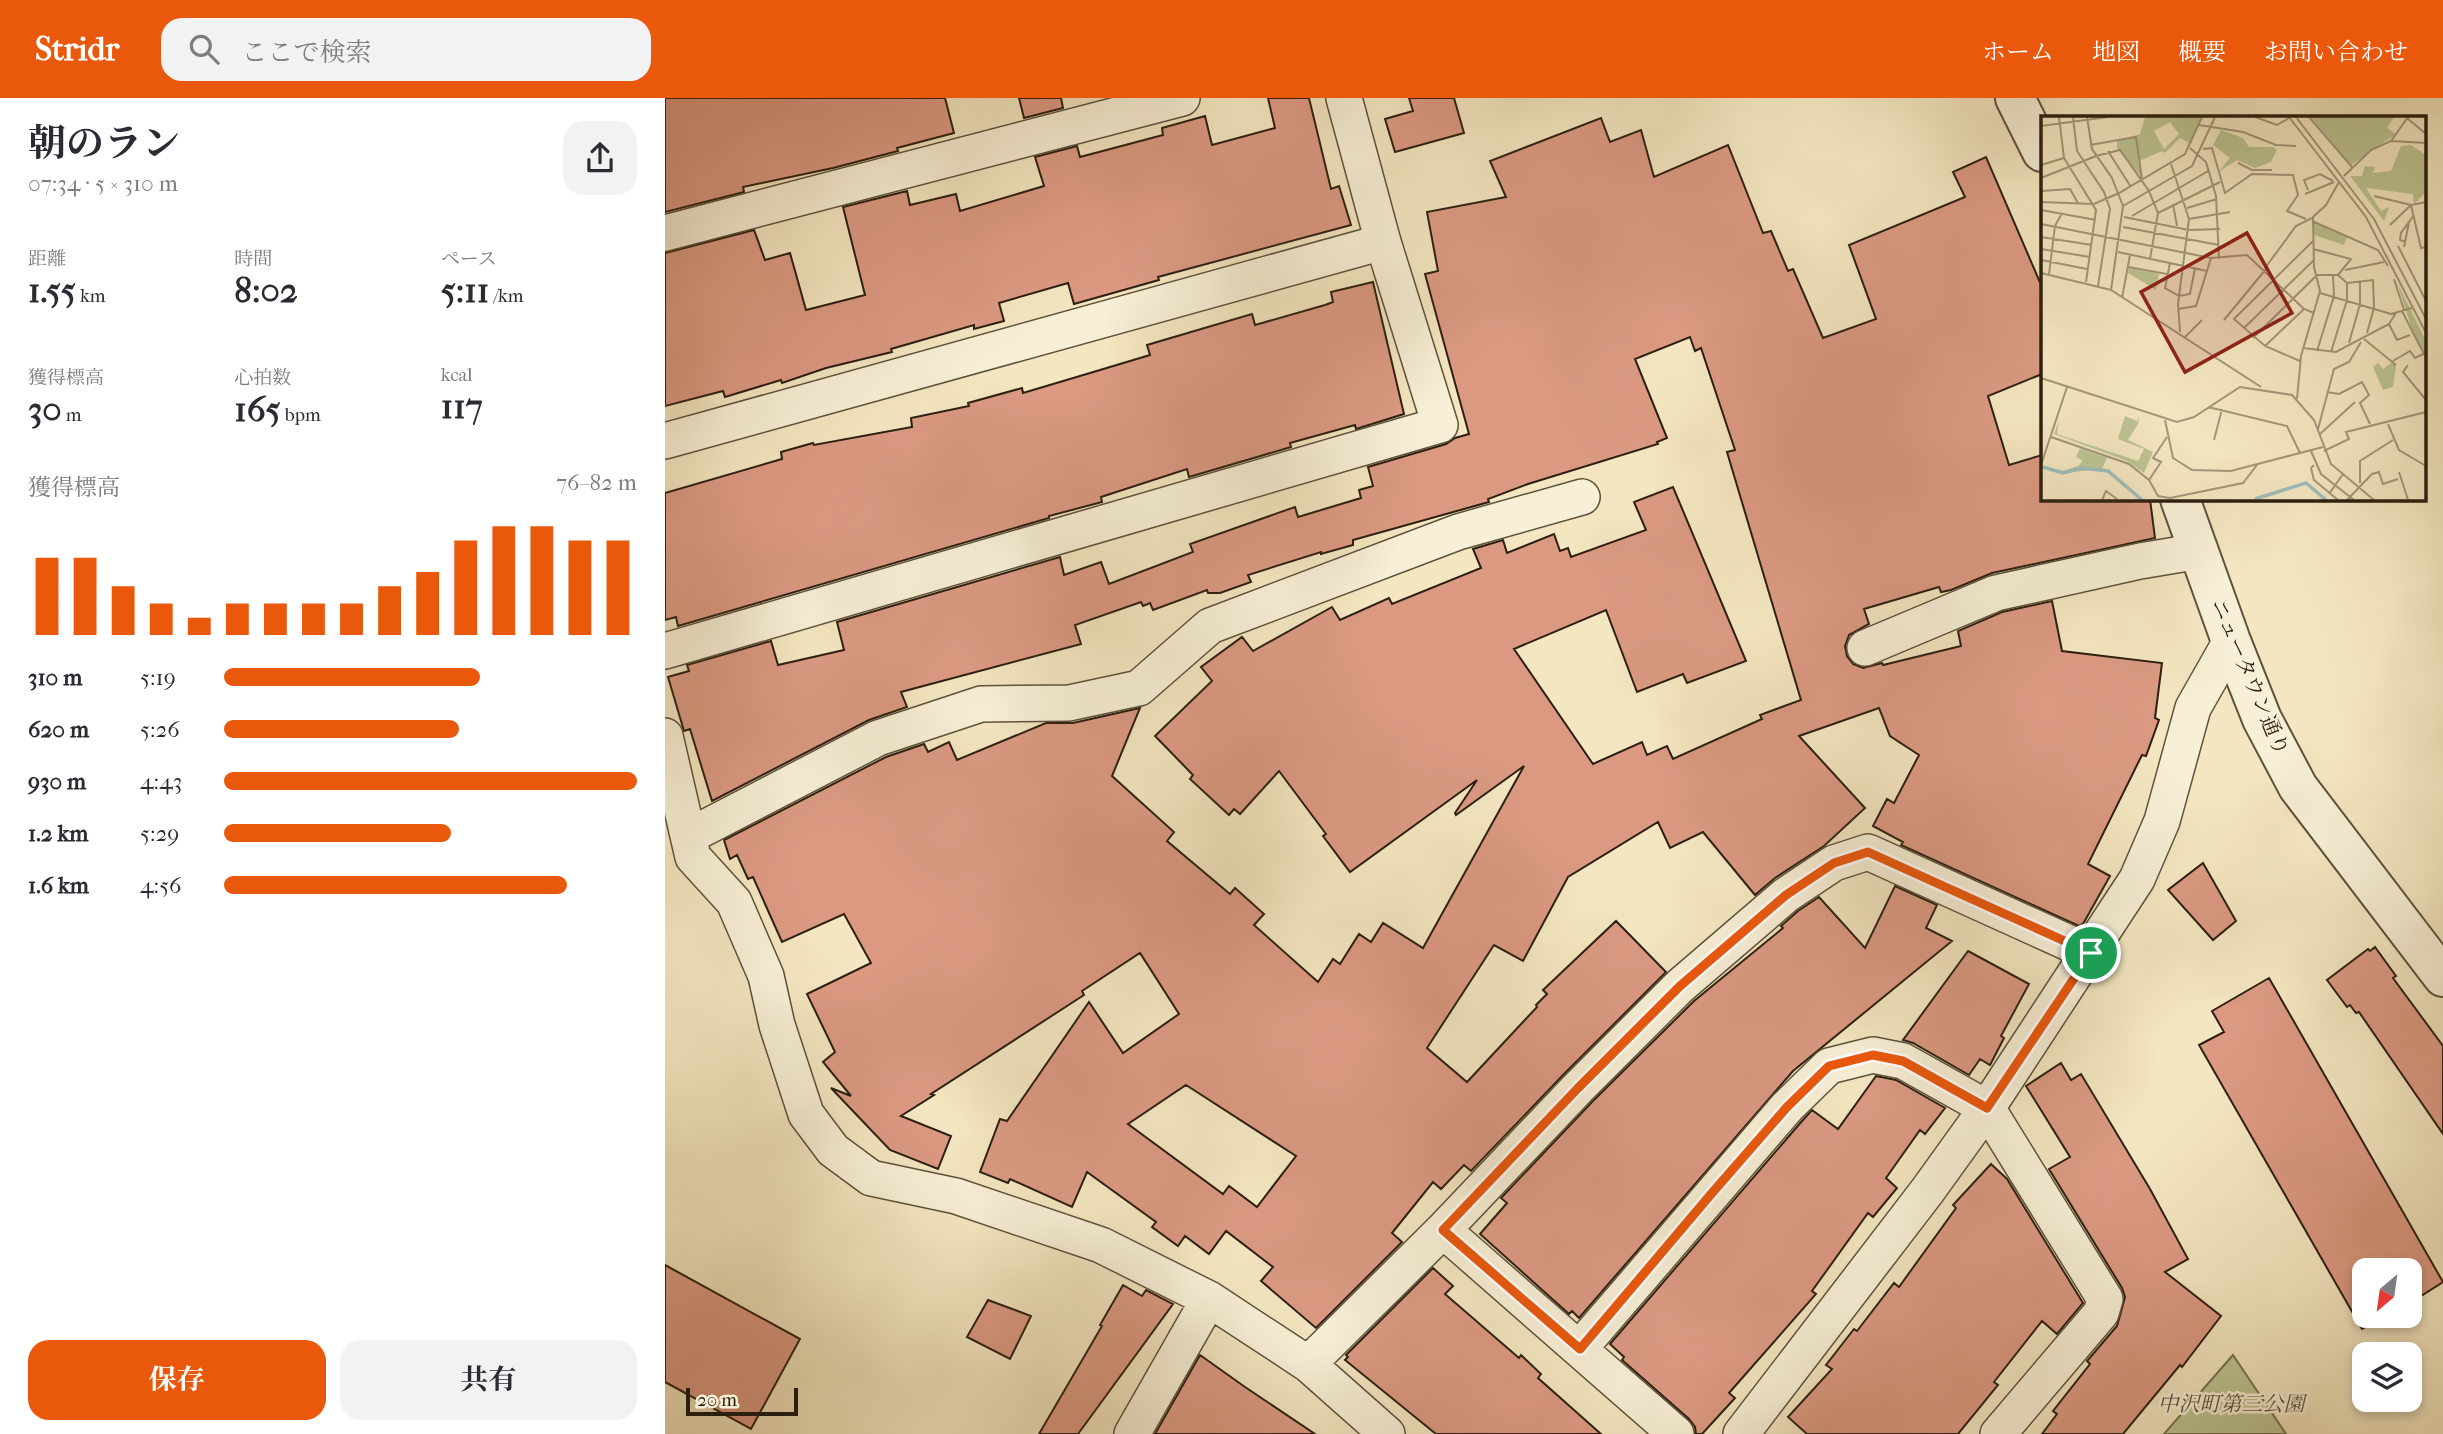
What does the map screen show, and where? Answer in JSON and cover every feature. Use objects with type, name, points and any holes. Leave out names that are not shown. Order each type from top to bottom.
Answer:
[{"type":"street","points":[[665,233],[1182,98]]},
{"type":"street","points":[[665,651],[1440,425],[1383,242],[1344,98]]},
{"type":"street","points":[[2015,98],[2041,150]]},
{"type":"street","points":[[665,441],[1383,242]]},
{"type":"street","points":[[682,854],[878,738],[981,704],[1069,703],[1139,688],[1210,626],[1458,532],[1582,497]]},
{"type":"street","name":"ニュータウン通り","points":[[2180,500],[2262,719],[2298,787],[2443,977]]},
{"type":"street","points":[[1865,648],[1996,593],[2140,561],[2200,551]]},
{"type":"street","points":[[1741,1434],[1928,1190],[1987,1108],[2137,879],[2162,821],[2193,708],[2231,641]]},
{"type":"street","points":[[665,736],[682,854],[734,902],[766,976],[777,1025],[806,1114],[833,1150],[871,1178],[956,1196],[1101,1245],[1209,1299],[1308,1364],[1387,1434]]},
{"type":"street","points":[[1308,1364],[1443,1230],[1680,986],[1786,895],[1834,863],[1868,852],[2091,953]]},
{"type":"street","points":[[1580,1349],[1787,1107],[1829,1066],[1873,1055],[1903,1061],[1987,1108],[2105,1299],[2101,1313],[1998,1434]]},
{"type":"street","points":[[1443,1230],[1676,1434]]},
{"type":"street","points":[[1132,1434],[1209,1299]]},
{"type":"green space","name":"中沢町第三公園","points":[[2233,1355],[2286,1434],[2164,1434]]},
{"type":"building","points":[[665,98],[945,98],[954,133],[833,168],[743,187],[744,192],[665,212]]},
{"type":"building","points":[[1019,98],[1061,98],[1063,108],[1024,118]]},
{"type":"building","points":[[1268,98],[1309,98],[1331,189],[1339,186],[1351,225],[1158,277],[1159,280],[1074,304],[1068,283],[999,303],[1004,321],[974,329],[974,325],[891,349],[892,352],[826,368],[782,383],[781,380],[725,397],[723,391],[665,406],[665,253],[754,230],[765,260],[790,253],[806,310],[865,295],[843,207],[907,191],[910,205],[956,194],[960,211],[1044,186],[1035,157],[1077,146],[1080,157],[1163,135],[1162,128],[1205,116],[1212,145],[1275,128]]},
{"type":"building","points":[[1409,98],[1454,98],[1464,133],[1395,152],[1385,119],[1413,111]]},
{"type":"building","points":[[1601,118],[1610,142],[1641,130],[1654,177],[1728,145],[1763,233],[1771,231],[1788,271],[1793,269],[1823,338],[1876,319],[1849,245],[1965,197],[1953,172],[1986,157],[2041,285],[2041,374],[1988,396],[2009,465],[2041,455],[2041,500],[2150,500],[2155,538],[1992,573],[1951,590],[1941,592],[1939,587],[1864,609],[1869,624],[1849,635],[1845,646],[1847,656],[1853,664],[1863,668],[1961,646],[1958,631],[2002,612],[2052,601],[2062,651],[2162,663],[2155,718],[2159,720],[2146,756],[2142,755],[2088,864],[2110,876],[2083,924],[2079,926],[1901,845],[1903,842],[1873,826],[1887,799],[1894,803],[1919,755],[1890,736],[1879,708],[1799,736],[1865,808],[1824,846],[1775,878],[1755,895],[1703,832],[1670,848],[1658,822],[1568,877],[1523,961],[1494,945],[1427,1048],[1467,1082],[1537,1007],[1547,994],[1543,990],[1616,921],[1666,972],[1471,1171],[1464,1165],[1441,1189],[1433,1182],[1392,1233],[1402,1242],[1316,1328],[1261,1281],[1273,1267],[1226,1231],[1209,1254],[1185,1236],[1178,1246],[1152,1227],[1156,1222],[1087,1172],[1072,1207],[1010,1179],[1008,1183],[980,1172],[1000,1119],[1007,1121],[1089,1002],[1123,1053],[1179,1014],[1140,953],[1082,991],[1084,995],[901,1116],[951,1136],[938,1169],[890,1150],[831,1088],[851,1096],[823,1062],[835,1052],[807,994],[871,963],[844,914],[782,942],[753,877],[748,879],[737,855],[730,859],[724,840],[886,757],[924,744],[928,752],[949,742],[957,760],[1046,723],[1073,723],[1140,708],[1112,776],[1174,832],[1167,841],[1230,894],[1235,888],[1264,914],[1254,925],[1318,982],[1333,959],[1340,964],[1359,934],[1371,942],[1383,923],[1423,948],[1524,766],[1456,815],[1477,780],[1350,872],[1323,836],[1326,834],[1279,771],[1240,814],[1234,809],[1229,815],[1190,779],[1193,775],[1155,736],[1212,681],[1201,667],[1242,637],[1253,651],[1332,607],[1340,620],[1389,598],[1392,604],[1481,568],[1473,549],[1503,540],[1507,553],[1554,534],[1560,551],[1568,548],[1571,557],[1646,530],[1634,502],[1673,487],[1746,661],[1687,683],[1683,674],[1637,692],[1606,610],[1514,649],[1593,764],[1642,742],[1647,755],[1667,746],[1673,759],[1762,719],[1760,715],[1801,700],[1727,452],[1735,450],[1701,348],[1695,351],[1690,337],[1635,359],[1667,438],[1657,442],[1658,444],[1528,484],[1488,499],[1489,502],[1353,540],[1353,545],[1248,575],[1251,582],[1220,593],[1208,593],[1207,590],[1153,610],[1150,603],[1143,606],[1141,602],[1075,625],[1081,644],[901,692],[907,707],[869,720],[712,801],[690,729],[684,731],[668,677],[689,671],[687,665],[771,641],[778,665],[844,650],[837,622],[1060,557],[1064,575],[1101,562],[1109,584],[1193,552],[1190,544],[1295,507],[1298,517],[1361,498],[1359,490],[1373,486],[1368,467],[1446,444],[1469,434],[1425,274],[1438,271],[1427,212],[1506,197],[1490,161]],"holes":[[[1186,1085],[1296,1156],[1257,1207],[1229,1186],[1223,1194],[1128,1124]]]},
{"type":"building","points":[[1373,282],[1404,414],[1356,429],[1355,425],[1290,443],[1291,447],[1189,477],[1187,469],[1101,497],[1102,502],[678,626],[676,617],[665,620],[665,493],[782,459],[781,452],[813,443],[814,445],[912,427],[911,418],[969,406],[968,403],[1022,388],[1023,393],[1150,355],[1147,345],[1252,314],[1255,325],[1325,305],[1333,302],[1331,292]]},
{"type":"building","points":[[2203,863],[2236,921],[2213,940],[2168,890]]},
{"type":"building","points":[[1895,886],[1937,905],[1926,928],[1952,941],[1793,1071],[1579,1318],[1572,1311],[1569,1314],[1480,1234],[1507,1203],[1501,1198],[1592,1102],[1694,1001],[1783,928],[1781,926],[1798,911],[1819,897],[1865,948]]},
{"type":"building","points":[[2375,947],[2396,976],[2393,978],[2443,1046],[2443,1134],[2359,1012],[2356,1013],[2350,1005],[2347,1007],[2327,980],[2368,949],[2370,951]]},
{"type":"building","points":[[1968,951],[2029,984],[2001,1036],[2004,1038],[1990,1065],[1980,1059],[1969,1075],[1903,1040]]},
{"type":"building","points":[[2269,978],[2443,1282],[2422,1295],[2422,1258],[2352,1258],[2352,1312],[2199,1045],[2224,1032],[2212,1011]]},
{"type":"building","points":[[2061,1063],[2071,1080],[2081,1074],[2150,1189],[2188,1259],[2165,1272],[2221,1316],[2182,1367],[2180,1365],[2123,1434],[2042,1434],[2057,1414],[2053,1411],[2090,1364],[2087,1361],[2117,1326],[2125,1297],[2049,1169],[2070,1157],[2026,1086]]},
{"type":"building","points":[[1876,1076],[1896,1080],[1945,1108],[1925,1134],[1920,1130],[1886,1178],[1897,1188],[1873,1217],[1868,1213],[1812,1291],[1816,1294],[1729,1393],[1735,1398],[1702,1434],[1696,1434],[1689,1419],[1622,1360],[1624,1357],[1610,1344],[1812,1110],[1838,1129]]},
{"type":"building","points":[[1991,1164],[2007,1179],[2083,1303],[2057,1334],[2042,1321],[1994,1382],[1998,1385],[1958,1434],[1807,1434],[1788,1417],[1832,1369],[1826,1365],[1854,1329],[1857,1331],[1894,1283],[1899,1287],[1956,1208],[1953,1205]]},
{"type":"building","points":[[665,1265],[800,1339],[751,1429],[665,1382]]},
{"type":"building","points":[[1433,1268],[1453,1286],[1445,1294],[1519,1358],[1521,1355],[1541,1374],[1538,1378],[1601,1434],[1436,1434],[1345,1360],[1348,1357],[1346,1355]]},
{"type":"building","points":[[1123,1285],[1142,1296],[1146,1290],[1173,1304],[1078,1434],[1039,1434],[1102,1326],[1100,1325]]},
{"type":"building","points":[[988,1300],[1031,1316],[1010,1359],[967,1337]]},
{"type":"building","points":[[1200,1355],[1245,1387],[1315,1434],[1155,1434]]},
{"type":"route","points":[[1868,852],[2091,953],[1987,1108],[1903,1061],[1873,1055],[1829,1066],[1787,1107],[1580,1349],[1443,1230],[1680,986],[1786,895],[1834,863],[1868,852]]}]
